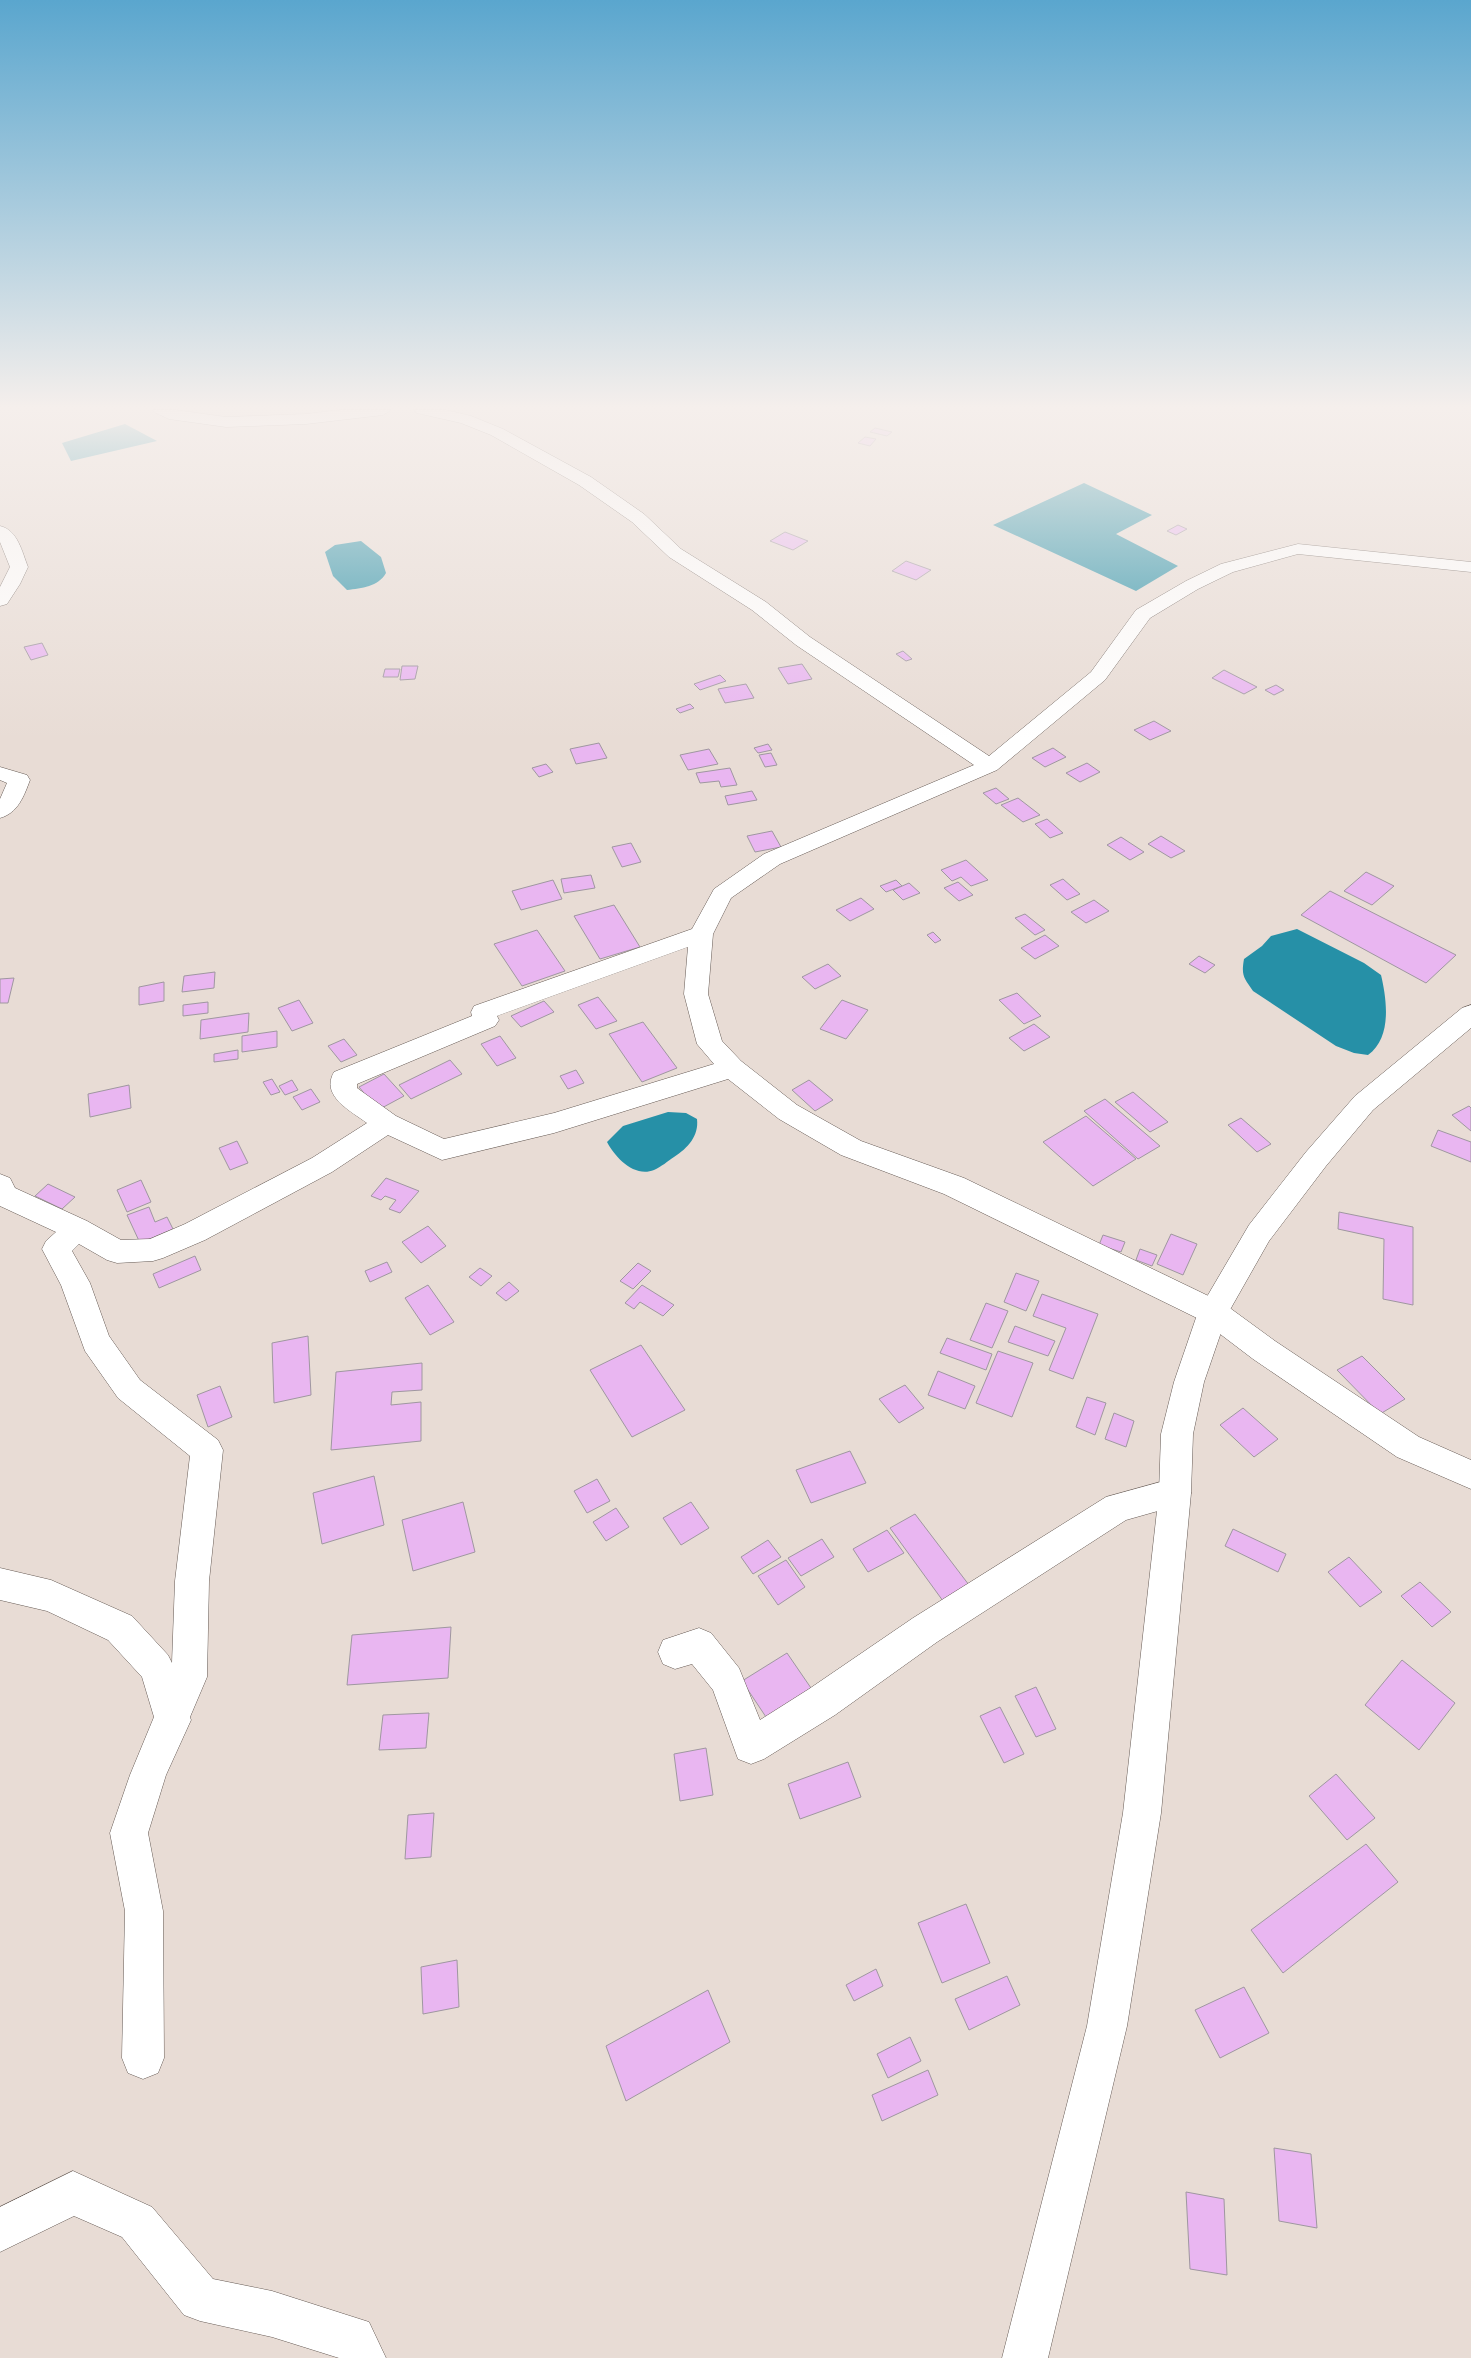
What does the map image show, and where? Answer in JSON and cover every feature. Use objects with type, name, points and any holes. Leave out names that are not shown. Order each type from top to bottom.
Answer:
[{"type":"main road","points":[[640,520],[675,553],[759,606],[803,641],[990,766]]},
{"type":"main road","points":[[0,531],[10,542],[19,567],[12,584],[0,600]]},
{"type":"main road","points":[[1471,567],[1298,549],[1227,568],[1143,614],[1098,676],[990,766],[772,859],[722,894],[701,934],[696,994],[710,1044],[732,1068],[788,1112],[851,1148],[954,1186],[1213,1312],[1272,1355],[1408,1447],[1471,1475]]},
{"type":"main road","points":[[0,772],[19,780],[13,798],[0,811]]},
{"type":"main road","points":[[701,934],[483,1012],[486,1020],[343,1079],[345,1093],[387,1123],[442,1150],[554,1123],[732,1068]]},
{"type":"main road","points":[[1025,2358],[1107,2026],[1142,1813],[1175,1493],[1177,1434],[1188,1382],[1213,1312],[1259,1233],[1316,1159],[1364,1103],[1471,1014]]},
{"type":"main road","points":[[0,1185],[3,1195],[77,1229],[117,1252],[153,1250],[195,1232],[314,1170],[387,1123]]},
{"type":"main road","points":[[77,1229],[56,1250],[74,1283],[96,1342],[129,1389],[206,1450],[192,1581],[190,1677],[148,1775],[129,1833],[144,1911],[143,2058]]},
{"type":"main road","points":[[676,1652],[699,1645],[727,1680],[751,1746],[822,1702],[925,1630],[1118,1507],[1175,1493]]},
{"type":"main road","points":[[0,1584],[50,1596],[120,1628],[156,1667],[173,1720]]},
{"type":"main road","points":[[0,2230],[73,2193],[137,2222],[200,2299],[272,2314],[353,2338],[363,2358]]},
{"type":"water","points":[[1004,520],[1142,520],[1116,534],[1178,566],[1136,591],[993,525]]},
{"type":"water","points":[[361,541],[381,557],[386,573],[383,578],[374,584],[347,590],[333,576],[325,552],[335,545]]},
{"type":"water","points":[[1297,929],[1364,963],[1381,975],[1385,996],[1386,1018],[1381,1039],[1376,1048],[1368,1055],[1354,1053],[1336,1046],[1253,991],[1245,980],[1243,973],[1244,959],[1262,946],[1271,936]]},
{"type":"water","points":[[668,1112],[686,1113],[697,1119],[696,1131],[692,1141],[684,1150],[657,1169],[647,1172],[632,1169],[620,1160],[607,1142],[623,1126]]},
{"type":"building","points":[[1178,525],[1187,529],[1176,535],[1167,531]]},
{"type":"building","points":[[785,532],[808,541],[793,550],[770,541]]},
{"type":"building","points":[[906,561],[931,570],[916,580],[892,571]]},
{"type":"building","points":[[42,643],[48,655],[31,660],[24,647]]},
{"type":"building","points":[[903,651],[912,659],[906,661],[896,654]]},
{"type":"building","points":[[802,664],[812,679],[788,684],[778,668]]},
{"type":"building","points":[[402,666],[418,666],[415,679],[400,680]]},
{"type":"building","points":[[385,669],[400,669],[398,677],[383,677]]},
{"type":"building","points":[[1224,670],[1257,687],[1244,694],[1212,678]]},
{"type":"building","points":[[720,675],[726,681],[700,690],[694,684]]},
{"type":"building","points":[[746,684],[754,698],[725,703],[718,689]]},
{"type":"building","points":[[1276,685],[1284,690],[1274,695],[1265,690]]},
{"type":"building","points":[[690,704],[694,708],[680,713],[676,709]]},
{"type":"building","points":[[1154,721],[1171,731],[1150,740],[1134,730]]},
{"type":"building","points":[[599,743],[607,758],[576,764],[570,749]]},
{"type":"building","points":[[768,744],[772,750],[758,753],[754,748]]},
{"type":"building","points":[[1053,748],[1066,757],[1045,767],[1032,758]]},
{"type":"building","points":[[709,749],[718,764],[688,770],[680,755]]},
{"type":"building","points":[[771,753],[777,765],[765,767],[759,755]]},
{"type":"building","points":[[1087,763],[1100,772],[1080,782],[1066,773]]},
{"type":"building","points":[[546,764],[553,772],[539,777],[532,768]]},
{"type":"building","points":[[730,768],[737,785],[721,787],[719,781],[700,783],[696,773]]},
{"type":"building","points":[[996,788],[1009,799],[996,804],[983,793]]},
{"type":"building","points":[[752,791],[757,800],[728,805],[725,796]]},
{"type":"building","points":[[1018,798],[1040,815],[1023,822],[1001,805]]},
{"type":"building","points":[[1047,819],[1063,833],[1050,838],[1035,824]]},
{"type":"building","points":[[772,831],[781,847],[755,852],[747,836]]},
{"type":"building","points":[[1161,836],[1185,851],[1171,858],[1148,844]]},
{"type":"building","points":[[1121,837],[1144,852],[1130,860],[1107,845]]},
{"type":"building","points":[[631,843],[641,862],[622,867],[612,847]]},
{"type":"building","points":[[966,860],[988,880],[971,886],[961,877],[952,881],[941,870]]},
{"type":"building","points":[[1366,872],[1394,886],[1372,905],[1344,891]]},
{"type":"building","points":[[591,875],[595,888],[564,893],[561,879]]},
{"type":"building","points":[[1063,879],[1080,894],[1067,900],[1050,885]]},
{"type":"building","points":[[553,880],[562,899],[521,910],[512,891]]},
{"type":"building","points":[[896,880],[902,886],[886,892],[880,886]]},
{"type":"building","points":[[958,882],[973,895],[959,901],[944,888]]},
{"type":"building","points":[[909,883],[920,893],[903,900],[893,890]]},
{"type":"building","points":[[1330,891],[1456,955],[1426,983],[1301,915]]},
{"type":"building","points":[[861,898],[874,909],[850,921],[836,910]]},
{"type":"building","points":[[1094,900],[1109,911],[1086,923],[1071,912]]},
{"type":"building","points":[[614,905],[640,947],[600,959],[574,916]]},
{"type":"building","points":[[1025,914],[1045,930],[1035,935],[1015,918]]},
{"type":"building","points":[[537,930],[565,971],[522,986],[494,944]]},
{"type":"building","points":[[933,932],[941,940],[935,943],[927,935]]},
{"type":"building","points":[[1045,935],[1059,946],[1035,959],[1021,948]]},
{"type":"building","points":[[1199,956],[1215,965],[1205,973],[1189,964]]},
{"type":"building","points":[[828,964],[841,976],[815,989],[802,977]]},
{"type":"building","points":[[215,972],[214,988],[182,992],[184,976]]},
{"type":"building","points":[[14,978],[8,1003],[0,1003],[0,979]]},
{"type":"building","points":[[164,982],[164,1001],[139,1005],[139,987]]},
{"type":"building","points":[[1017,993],[1041,1016],[1024,1024],[999,1000]]},
{"type":"building","points":[[598,997],[617,1021],[596,1029],[578,1005]]},
{"type":"building","points":[[299,1000],[313,1023],[292,1031],[278,1008]]},
{"type":"building","points":[[842,1000],[868,1010],[846,1039],[820,1029]]},
{"type":"building","points":[[544,1001],[554,1012],[521,1027],[511,1016]]},
{"type":"building","points":[[208,1002],[208,1013],[183,1016],[183,1005]]},
{"type":"building","points":[[249,1013],[248,1032],[200,1039],[201,1020]]},
{"type":"building","points":[[643,1022],[677,1068],[642,1082],[609,1034]]},
{"type":"building","points":[[1034,1024],[1050,1037],[1024,1051],[1009,1038]]},
{"type":"building","points":[[277,1031],[277,1047],[242,1052],[242,1036]]},
{"type":"building","points":[[500,1036],[516,1058],[497,1066],[481,1044]]},
{"type":"building","points":[[344,1039],[357,1055],[341,1062],[328,1046]]},
{"type":"building","points":[[238,1050],[238,1059],[214,1062],[214,1054]]},
{"type":"building","points":[[450,1060],[462,1074],[411,1099],[399,1085]]},
{"type":"building","points":[[576,1070],[584,1083],[568,1089],[560,1076]]},
{"type":"building","points":[[384,1074],[404,1096],[378,1110],[359,1087]]},
{"type":"building","points":[[272,1079],[280,1092],[271,1095],[263,1082]]},
{"type":"building","points":[[292,1080],[298,1090],[285,1095],[279,1086]]},
{"type":"building","points":[[809,1080],[833,1100],[815,1111],[792,1090]]},
{"type":"building","points":[[129,1085],[131,1108],[90,1117],[88,1094]]},
{"type":"building","points":[[311,1089],[320,1102],[302,1110],[293,1097]]},
{"type":"building","points":[[1133,1092],[1168,1122],[1150,1132],[1115,1102]]},
{"type":"building","points":[[1105,1099],[1160,1146],[1138,1159],[1084,1111]]},
{"type":"building","points":[[1469,1106],[1471,1108],[1471,1131],[1452,1115]]},
{"type":"building","points":[[1086,1116],[1136,1159],[1093,1186],[1043,1142]]},
{"type":"building","points":[[1241,1118],[1271,1144],[1257,1152],[1228,1125]]},
{"type":"building","points":[[1438,1130],[1471,1142],[1471,1162],[1431,1146]]},
{"type":"building","points":[[237,1141],[248,1163],[230,1170],[219,1148]]},
{"type":"building","points":[[386,1178],[419,1191],[400,1213],[389,1209],[396,1200],[385,1196],[381,1200],[371,1196]]},
{"type":"building","points":[[141,1180],[151,1202],[127,1212],[117,1190]]},
{"type":"building","points":[[48,1184],[75,1197],[62,1209],[35,1196]]},
{"type":"building","points":[[149,1207],[155,1222],[167,1217],[173,1229],[140,1243],[127,1215]]},
{"type":"building","points":[[1339,1212],[1413,1227],[1413,1305],[1383,1299],[1384,1239],[1338,1229]]},
{"type":"building","points":[[428,1226],[446,1246],[421,1263],[402,1242]]},
{"type":"building","points":[[1171,1234],[1197,1244],[1183,1275],[1157,1264]]},
{"type":"building","points":[[1103,1235],[1125,1242],[1121,1252],[1099,1245]]},
{"type":"building","points":[[1140,1249],[1157,1255],[1152,1266],[1136,1260]]},
{"type":"building","points":[[195,1256],[201,1270],[159,1288],[153,1274]]},
{"type":"building","points":[[387,1262],[392,1272],[370,1282],[365,1271]]},
{"type":"building","points":[[638,1263],[651,1271],[633,1289],[620,1281]]},
{"type":"building","points":[[480,1268],[492,1276],[481,1286],[469,1277]]},
{"type":"building","points":[[1016,1273],[1039,1281],[1026,1311],[1004,1302]]},
{"type":"building","points":[[509,1282],[519,1291],[506,1301],[496,1293]]},
{"type":"building","points":[[428,1285],[454,1322],[430,1335],[405,1298]]},
{"type":"building","points":[[642,1285],[674,1305],[663,1316],[640,1302],[634,1309],[625,1303]]},
{"type":"building","points":[[1042,1294],[1098,1314],[1073,1379],[1049,1370],[1066,1328],[1033,1316]]},
{"type":"building","points":[[986,1303],[1008,1311],[992,1348],[970,1340]]},
{"type":"building","points":[[1015,1326],[1055,1341],[1048,1356],[1008,1342]]},
{"type":"building","points":[[308,1336],[311,1395],[274,1403],[272,1343]]},
{"type":"building","points":[[947,1338],[992,1354],[986,1370],[940,1353]]},
{"type":"building","points":[[641,1345],[685,1410],[632,1437],[590,1370]]},
{"type":"building","points":[[998,1351],[1033,1363],[1012,1417],[976,1403]]},
{"type":"building","points":[[1362,1356],[1405,1399],[1380,1414],[1337,1370]]},
{"type":"building","points":[[422,1363],[422,1390],[392,1392],[391,1405],[421,1402],[421,1441],[331,1450],[336,1372]]},
{"type":"building","points":[[938,1371],[975,1386],[965,1409],[928,1395]]},
{"type":"building","points":[[905,1385],[924,1408],[899,1423],[879,1399]]},
{"type":"building","points":[[220,1386],[232,1417],[208,1427],[197,1395]]},
{"type":"building","points":[[1087,1397],[1106,1403],[1095,1435],[1076,1427]]},
{"type":"building","points":[[1243,1408],[1278,1439],[1254,1457],[1220,1425]]},
{"type":"building","points":[[1114,1413],[1134,1421],[1126,1447],[1105,1439]]},
{"type":"building","points":[[850,1451],[866,1483],[811,1503],[796,1470]]},
{"type":"building","points":[[374,1476],[384,1525],[322,1544],[313,1493]]},
{"type":"building","points":[[597,1479],[610,1501],[587,1513],[574,1491]]},
{"type":"building","points":[[463,1502],[475,1552],[413,1571],[402,1520]]},
{"type":"building","points":[[691,1502],[709,1528],[681,1545],[663,1518]]},
{"type":"building","points":[[616,1508],[629,1527],[606,1541],[593,1522]]},
{"type":"building","points":[[915,1514],[969,1585],[943,1601],[890,1528]]},
{"type":"building","points":[[1233,1529],[1286,1554],[1278,1572],[1225,1546]]},
{"type":"building","points":[[887,1530],[904,1553],[868,1572],[853,1549]]},
{"type":"building","points":[[822,1539],[834,1557],[801,1576],[788,1558]]},
{"type":"building","points":[[768,1540],[781,1557],[753,1574],[741,1557]]},
{"type":"building","points":[[1349,1557],[1382,1592],[1360,1607],[1328,1572]]},
{"type":"building","points":[[786,1560],[805,1587],[778,1605],[758,1576]]},
{"type":"building","points":[[1420,1582],[1451,1612],[1432,1627],[1401,1596]]},
{"type":"building","points":[[451,1627],[448,1678],[347,1685],[352,1635]]},
{"type":"building","points":[[787,1653],[811,1688],[766,1717],[742,1681]]},
{"type":"building","points":[[1402,1660],[1455,1703],[1419,1750],[1365,1705]]},
{"type":"building","points":[[1036,1687],[1056,1729],[1036,1737],[1015,1696]]},
{"type":"building","points":[[1000,1707],[1024,1754],[1004,1763],[980,1716]]},
{"type":"building","points":[[429,1713],[426,1748],[379,1750],[383,1715]]},
{"type":"building","points":[[706,1748],[713,1795],[680,1801],[674,1754]]},
{"type":"building","points":[[848,1762],[861,1797],[800,1819],[788,1784]]},
{"type":"building","points":[[1336,1774],[1375,1818],[1347,1840],[1309,1796]]},
{"type":"building","points":[[434,1813],[431,1857],[405,1859],[408,1815]]},
{"type":"building","points":[[1366,1844],[1398,1882],[1283,1973],[1251,1930]]},
{"type":"building","points":[[966,1904],[990,1963],[942,1983],[918,1923]]},
{"type":"building","points":[[457,1960],[459,2007],[423,2014],[421,1967]]},
{"type":"building","points":[[876,1969],[883,1986],[854,2001],[846,1985]]},
{"type":"building","points":[[1007,1976],[1020,2005],[969,2030],[955,1999]]},
{"type":"building","points":[[1244,1987],[1269,2033],[1220,2058],[1195,2010]]},
{"type":"building","points":[[708,1990],[730,2042],[626,2101],[606,2046]]},
{"type":"building","points":[[910,2037],[921,2061],[888,2078],[877,2054]]},
{"type":"building","points":[[928,2070],[938,2095],[882,2121],[872,2095]]},
{"type":"building","points":[[1274,2148],[1311,2154],[1317,2228],[1279,2221]]},
{"type":"building","points":[[1186,2192],[1224,2199],[1227,2275],[1190,2269]]}]
